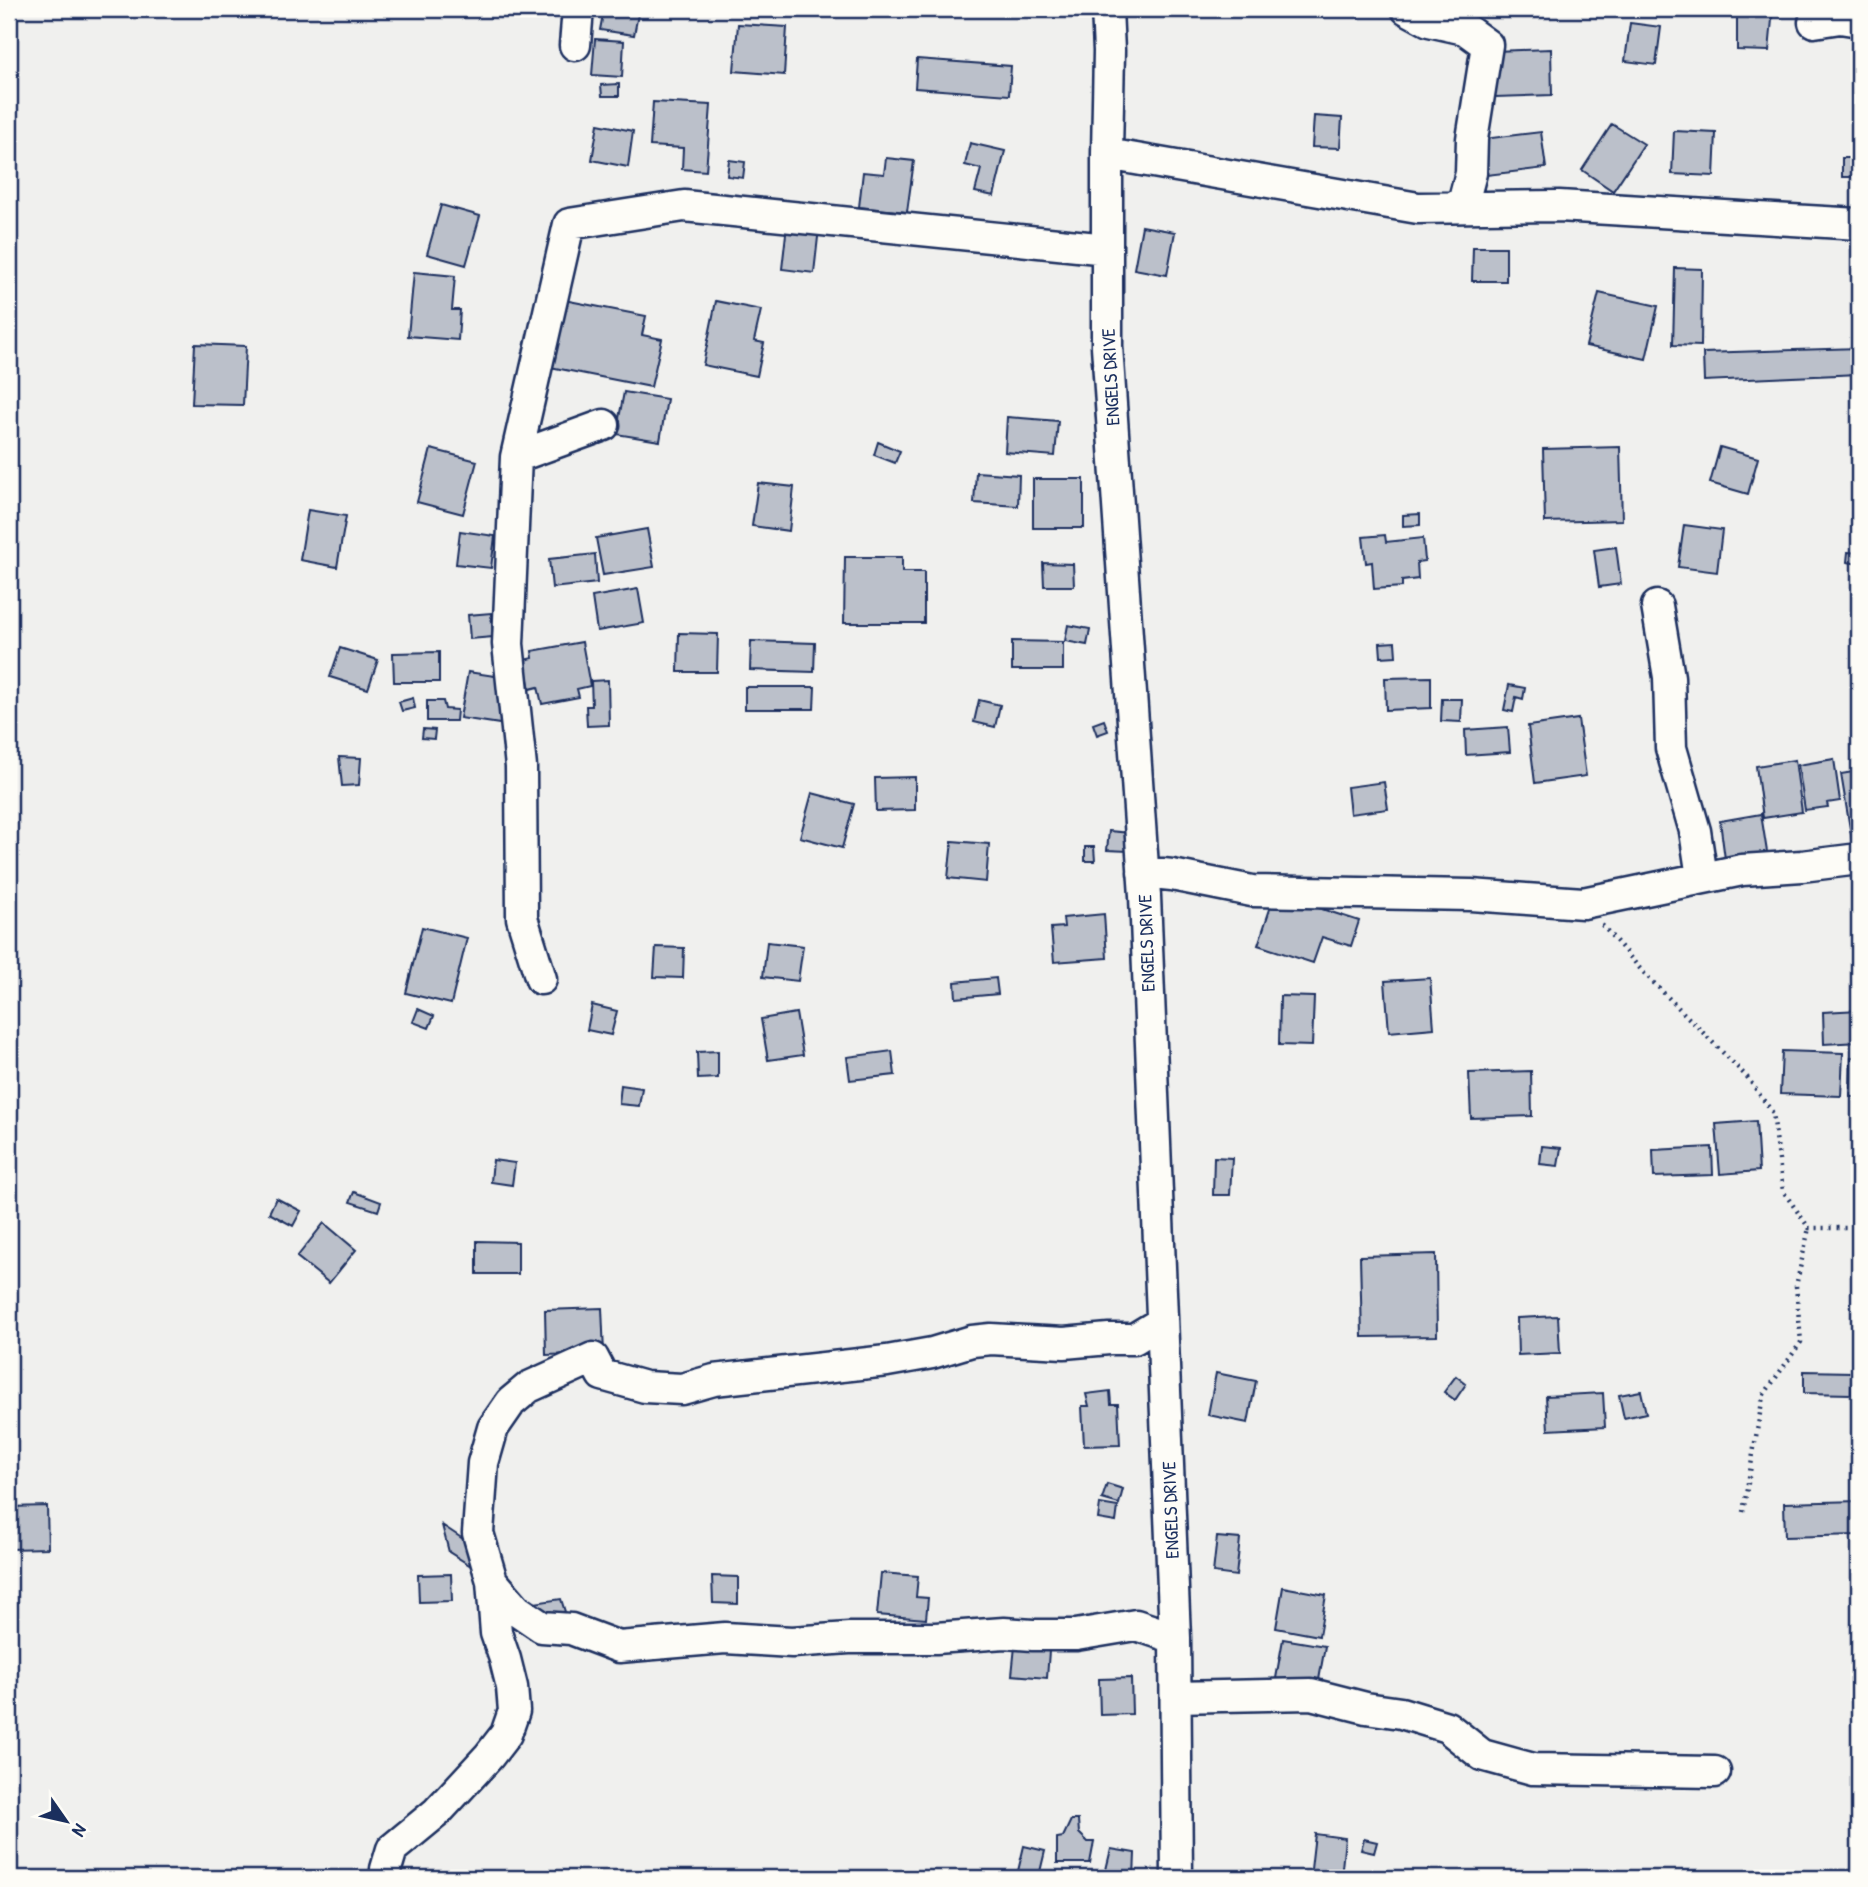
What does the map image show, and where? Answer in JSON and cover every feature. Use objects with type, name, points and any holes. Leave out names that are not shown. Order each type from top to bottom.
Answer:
[{"type":"street","points":[[575,45],[578,9]]},
{"type":"street","name":"ENGELS DRIVE","points":[[1107,9],[1107,346],[1143,872],[1175,1638],[1177,1878]]},
{"type":"street","points":[[1407,9],[1429,20],[1465,29],[1487,45],[1472,139],[1471,173],[1462,207]]},
{"type":"street","points":[[1814,22],[1840,18],[1859,20]]},
{"type":"street","points":[[1107,154],[1418,208],[1559,206],[1859,224]]},
{"type":"street","points":[[541,979],[522,918],[521,767],[508,644],[516,457],[569,224],[684,206],[1107,249]]},
{"type":"street","points":[[516,457],[604,425]]},
{"type":"street","points":[[1657,606],[1669,677],[1671,748],[1695,831],[1702,877]]},
{"type":"street","points":[[1143,872],[1252,891],[1471,895],[1583,903],[1742,870],[1859,859]]},
{"type":"street","points":[[387,1878],[386,1870],[392,1849],[437,1812],[489,1756],[506,1734],[514,1712],[512,1687],[496,1633],[492,1581],[478,1532],[483,1463],[493,1428],[511,1402],[528,1387],[593,1358],[602,1375],[645,1387],[682,1389],[726,1379],[887,1361],[932,1353],[972,1341],[991,1339],[1065,1343],[1134,1339],[1162,1322]]},
{"type":"street","points":[[492,1581],[517,1610],[542,1627],[571,1629],[619,1647],[724,1637],[792,1642],[849,1638],[936,1638],[1004,1633],[1076,1635],[1136,1625],[1175,1638]]},
{"type":"street","points":[[1176,1697],[1311,1694],[1366,1708],[1401,1713],[1447,1727],[1482,1755],[1533,1769],[1715,1772]]},
{"type":"path","points":[[1583,903],[1644,973],[1747,1077],[1773,1113],[1783,1191],[1809,1228],[1796,1286],[1801,1342],[1763,1396],[1743,1512]]},
{"type":"path","points":[[1809,1228],[1859,1228]]},
{"type":"building","points":[[604,9],[639,9],[634,35],[600,30]]},
{"type":"building","points":[[1737,9],[1773,9],[1769,51],[1737,50]]},
{"type":"building","points":[[1630,23],[1661,27],[1656,65],[1625,61]]},
{"type":"building","points":[[738,24],[787,27],[784,75],[734,71]]},
{"type":"building","points":[[595,39],[624,41],[622,77],[592,75]]},
{"type":"building","points":[[1551,49],[1552,95],[1495,97],[1494,51]]},
{"type":"building","points":[[917,59],[1011,66],[1009,95],[915,88]]},
{"type":"building","points":[[619,84],[619,96],[602,96],[601,85]]},
{"type":"building","points":[[653,102],[711,105],[706,171],[682,169],[683,148],[650,146]]},
{"type":"building","points":[[1314,116],[1342,118],[1340,148],[1312,147]]},
{"type":"building","points":[[598,124],[633,131],[628,167],[592,160]]},
{"type":"building","points":[[1612,124],[1644,144],[1613,191],[1582,170]]},
{"type":"building","points":[[1674,131],[1716,133],[1714,176],[1672,174]]},
{"type":"building","points":[[1541,132],[1546,168],[1487,175],[1483,139]]},
{"type":"building","points":[[970,143],[1005,151],[994,196],[975,192],[981,169],[965,165]]},
{"type":"building","points":[[886,158],[914,161],[907,212],[859,207],[863,172],[884,174]]},
{"type":"building","points":[[1842,158],[1859,158],[1859,177],[1842,177]]},
{"type":"building","points":[[729,160],[745,162],[743,178],[727,176]]},
{"type":"building","points":[[441,205],[480,216],[466,265],[427,254]]},
{"type":"building","points":[[787,225],[819,228],[814,273],[782,269]]},
{"type":"building","points":[[1142,226],[1175,232],[1167,275],[1134,269]]},
{"type":"building","points":[[1473,247],[1506,247],[1506,281],[1472,281]]},
{"type":"building","points":[[1675,268],[1702,269],[1701,346],[1673,345]]},
{"type":"building","points":[[414,272],[455,276],[452,310],[460,310],[458,340],[408,336]]},
{"type":"building","points":[[1599,293],[1658,306],[1646,359],[1586,346]]},
{"type":"building","points":[[564,300],[646,316],[642,335],[662,339],[651,387],[550,367]]},
{"type":"building","points":[[716,301],[761,310],[754,341],[764,343],[757,376],[703,365]]},
{"type":"building","points":[[195,344],[246,346],[243,405],[192,404]]},
{"type":"building","points":[[1859,348],[1859,374],[1704,381],[1703,353]]},
{"type":"building","points":[[624,392],[667,399],[660,441],[616,434]]},
{"type":"building","points":[[1007,417],[1058,421],[1055,456],[1005,452]]},
{"type":"building","points":[[878,442],[900,451],[895,463],[874,455]]},
{"type":"building","points":[[1620,447],[1622,520],[1545,522],[1543,449]]},
{"type":"building","points":[[1720,447],[1758,458],[1748,494],[1710,483]]},
{"type":"building","points":[[431,449],[477,461],[463,514],[417,502]]},
{"type":"building","points":[[976,472],[1019,475],[1018,506],[974,503]]},
{"type":"building","points":[[1033,479],[1084,479],[1084,528],[1033,528]]},
{"type":"building","points":[[758,483],[794,487],[789,531],[752,526]]},
{"type":"building","points":[[308,510],[346,516],[337,567],[300,560]]},
{"type":"building","points":[[1420,514],[1420,525],[1403,526],[1403,515]]},
{"type":"building","points":[[1684,525],[1722,530],[1717,572],[1678,567]]},
{"type":"building","points":[[647,529],[654,567],[603,575],[596,538]]},
{"type":"building","points":[[460,531],[495,536],[491,568],[456,564]]},
{"type":"building","points":[[1385,535],[1386,542],[1423,538],[1425,561],[1417,562],[1418,579],[1402,581],[1402,587],[1374,589],[1372,562],[1366,563],[1363,537]]},
{"type":"building","points":[[1616,547],[1621,584],[1599,587],[1594,550]]},
{"type":"building","points":[[1848,552],[1859,553],[1859,564],[1847,562]]},
{"type":"building","points":[[595,554],[597,583],[552,588],[549,559]]},
{"type":"building","points":[[845,557],[902,557],[902,572],[924,572],[924,623],[844,623]]},
{"type":"building","points":[[1043,563],[1073,564],[1074,586],[1044,586]]},
{"type":"building","points":[[638,589],[644,623],[597,631],[592,597]]},
{"type":"building","points":[[491,613],[493,637],[470,639],[468,615]]},
{"type":"building","points":[[1068,625],[1090,629],[1087,645],[1065,641]]},
{"type":"building","points":[[679,633],[718,634],[717,672],[678,672]]},
{"type":"building","points":[[751,641],[815,643],[814,672],[750,670]]},
{"type":"building","points":[[1012,641],[1063,642],[1063,670],[1012,670]]},
{"type":"building","points":[[582,642],[590,686],[577,689],[579,697],[542,704],[538,687],[530,689],[524,660],[533,658],[532,651]]},
{"type":"building","points":[[1395,642],[1396,656],[1381,657],[1380,643]]},
{"type":"building","points":[[340,648],[378,660],[368,689],[330,677]]},
{"type":"building","points":[[439,652],[439,682],[394,682],[393,653]]},
{"type":"building","points":[[468,672],[508,678],[500,724],[460,718]]},
{"type":"building","points":[[1431,677],[1431,708],[1386,710],[1385,678]]},
{"type":"building","points":[[608,680],[609,725],[587,726],[586,706],[592,706],[591,681]]},
{"type":"building","points":[[1509,685],[1525,688],[1523,699],[1516,697],[1513,712],[1504,710]]},
{"type":"building","points":[[745,687],[815,687],[814,709],[745,709]]},
{"type":"building","points":[[413,698],[415,708],[402,711],[399,702]]},
{"type":"building","points":[[1442,699],[1462,699],[1461,722],[1441,721]]},
{"type":"building","points":[[979,700],[1000,705],[995,727],[974,722]]},
{"type":"building","points":[[427,701],[443,701],[445,709],[457,710],[456,721],[427,721]]},
{"type":"building","points":[[1578,719],[1586,776],[1535,783],[1528,726]]},
{"type":"building","points":[[1104,720],[1108,731],[1097,735],[1093,724]]},
{"type":"building","points":[[1508,727],[1510,752],[1466,755],[1465,730]]},
{"type":"building","points":[[423,729],[435,730],[434,739],[422,738]]},
{"type":"building","points":[[339,757],[361,758],[359,785],[342,786]]},
{"type":"building","points":[[1834,759],[1840,801],[1827,803],[1828,807],[1805,810],[1798,765]]},
{"type":"building","points":[[1795,760],[1802,812],[1763,818],[1756,766]]},
{"type":"building","points":[[1859,771],[1859,846],[1853,847],[1841,774]]},
{"type":"building","points":[[915,777],[915,810],[876,811],[875,778]]},
{"type":"building","points":[[1384,782],[1388,809],[1350,814],[1347,787]]},
{"type":"building","points":[[812,793],[854,804],[842,848],[800,837]]},
{"type":"building","points":[[1761,814],[1767,852],[1725,859],[1720,821]]},
{"type":"building","points":[[1109,831],[1130,833],[1128,851],[1107,850]]},
{"type":"building","points":[[952,841],[989,844],[986,882],[948,878]]},
{"type":"building","points":[[1085,847],[1094,847],[1095,861],[1085,861]]},
{"type":"building","points":[[1275,894],[1359,921],[1351,946],[1322,937],[1313,963],[1258,945]]},
{"type":"building","points":[[1104,914],[1107,958],[1054,962],[1051,928],[1064,927],[1063,918]]},
{"type":"building","points":[[422,927],[467,938],[451,1004],[406,993]]},
{"type":"building","points":[[767,942],[803,946],[798,981],[763,977]]},
{"type":"building","points":[[656,947],[684,948],[683,978],[654,977]]},
{"type":"building","points":[[996,978],[998,994],[956,998],[955,982]]},
{"type":"building","points":[[1430,978],[1434,1028],[1389,1032],[1385,981]]},
{"type":"building","points":[[1280,996],[1314,997],[1312,1046],[1279,1045]]},
{"type":"building","points":[[592,1005],[617,1011],[611,1035],[587,1030]]},
{"type":"building","points":[[418,1009],[434,1016],[429,1028],[413,1022]]},
{"type":"building","points":[[1859,1010],[1859,1042],[1824,1044],[1823,1012]]},
{"type":"building","points":[[796,1013],[803,1055],[768,1060],[761,1019]]},
{"type":"building","points":[[718,1051],[718,1078],[698,1079],[697,1052]]},
{"type":"building","points":[[892,1051],[895,1075],[850,1080],[847,1057]]},
{"type":"building","points":[[1782,1051],[1843,1053],[1841,1096],[1780,1094]]},
{"type":"building","points":[[1851,1057],[1859,1057],[1859,1097],[1850,1097]]},
{"type":"building","points":[[1531,1071],[1532,1116],[1471,1118],[1469,1073]]},
{"type":"building","points":[[621,1085],[642,1088],[639,1106],[619,1104]]},
{"type":"building","points":[[1756,1121],[1759,1171],[1720,1174],[1716,1124]]},
{"type":"building","points":[[1542,1146],[1561,1148],[1558,1166],[1540,1164]]},
{"type":"building","points":[[1712,1147],[1713,1175],[1654,1177],[1653,1150]]},
{"type":"building","points":[[1214,1157],[1232,1158],[1230,1195],[1213,1195]]},
{"type":"building","points":[[493,1160],[515,1163],[512,1185],[491,1182]]},
{"type":"building","points":[[354,1192],[381,1202],[378,1211],[350,1202]]},
{"type":"building","points":[[276,1198],[301,1211],[293,1226],[269,1213]]},
{"type":"building","points":[[324,1223],[356,1250],[329,1283],[297,1257]]},
{"type":"building","points":[[477,1241],[518,1242],[518,1274],[477,1274]]},
{"type":"building","points":[[1436,1254],[1437,1336],[1362,1337],[1360,1256]]},
{"type":"building","points":[[602,1308],[604,1353],[546,1355],[545,1310]]},
{"type":"building","points":[[1558,1316],[1560,1353],[1518,1355],[1517,1318]]},
{"type":"building","points":[[1804,1371],[1852,1372],[1851,1394],[1804,1393]]},
{"type":"building","points":[[1216,1373],[1256,1381],[1248,1423],[1208,1415]]},
{"type":"building","points":[[1456,1376],[1466,1384],[1455,1400],[1444,1392]]},
{"type":"building","points":[[1110,1391],[1111,1404],[1118,1404],[1120,1445],[1084,1446],[1082,1406],[1089,1406],[1086,1394]]},
{"type":"building","points":[[1641,1391],[1646,1413],[1624,1418],[1619,1395]]},
{"type":"building","points":[[1603,1393],[1605,1427],[1548,1430],[1546,1396]]},
{"type":"building","points":[[1107,1484],[1123,1489],[1119,1504],[1102,1499]]},
{"type":"building","points":[[1859,1501],[1859,1535],[1785,1537],[1784,1503]]},
{"type":"building","points":[[1100,1504],[1118,1507],[1116,1522],[1098,1519]]},
{"type":"building","points":[[47,1506],[48,1548],[9,1549],[9,1507]]},
{"type":"building","points":[[442,1525],[469,1543],[474,1568],[449,1552]]},
{"type":"building","points":[[1217,1537],[1240,1539],[1236,1576],[1213,1573]]},
{"type":"building","points":[[881,1573],[918,1576],[916,1597],[928,1598],[926,1619],[877,1615]]},
{"type":"building","points":[[451,1574],[452,1601],[419,1602],[418,1575]]},
{"type":"building","points":[[712,1576],[738,1577],[738,1604],[713,1603]]},
{"type":"building","points":[[1283,1587],[1326,1595],[1319,1636],[1276,1628]]},
{"type":"building","points":[[561,1599],[566,1615],[538,1620],[534,1603]]},
{"type":"building","points":[[1016,1637],[1034,1650],[1049,1651],[1047,1678],[1012,1675]]},
{"type":"building","points":[[1283,1639],[1325,1646],[1317,1691],[1275,1684]]},
{"type":"building","points":[[1131,1678],[1132,1714],[1100,1715],[1099,1679]]},
{"type":"building","points":[[1071,1820],[1078,1820],[1079,1833],[1088,1842],[1094,1842],[1090,1863],[1057,1863],[1057,1838],[1063,1837]]},
{"type":"building","points":[[1315,1834],[1345,1838],[1341,1878],[1310,1878]]},
{"type":"building","points":[[1364,1839],[1377,1842],[1374,1853],[1361,1850]]},
{"type":"building","points":[[1024,1846],[1045,1851],[1039,1876],[1018,1871]]},
{"type":"building","points":[[1111,1849],[1135,1853],[1134,1878],[1104,1878]]}]
